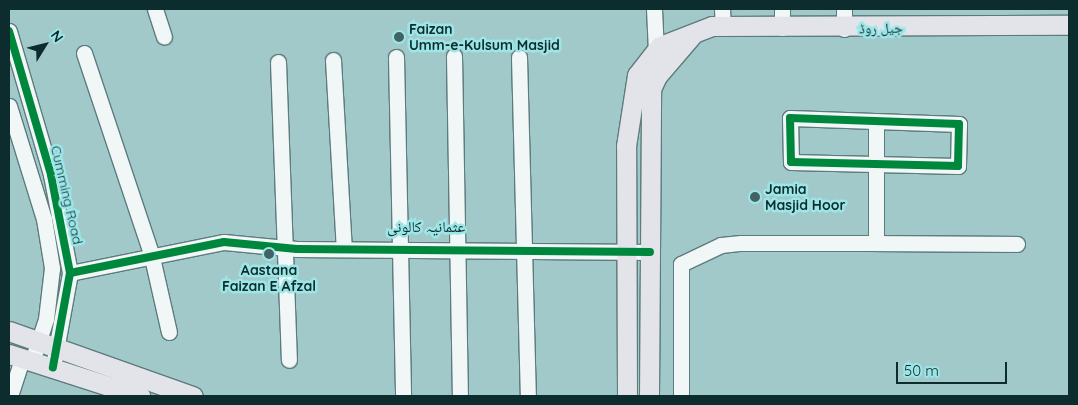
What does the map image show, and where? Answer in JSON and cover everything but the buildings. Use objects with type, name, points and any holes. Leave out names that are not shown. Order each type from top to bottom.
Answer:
[{"type":"main road","name":"جیل روڈ","points":[[656,51],[722,18],[782,28],[844,29],[1069,25]]},
{"type":"main road","points":[[648,396],[651,89],[657,76],[694,33]]},
{"type":"main road","points":[[626,396],[626,146],[637,75],[656,51]]},
{"type":"main road","points":[[9,331],[60,347],[193,396]]},
{"type":"main road","points":[[21,357],[140,396]]},
{"type":"street","points":[[155,9],[164,37]]},
{"type":"street","points":[[654,9],[656,51]]},
{"type":"street","points":[[782,9],[782,28]]},
{"type":"street","points":[[844,9],[844,29]]},
{"type":"street","name":"Cumming Road","points":[[9,31],[51,175],[70,273],[60,347],[52,367]]},
{"type":"street","points":[[84,53],[151,253],[169,332]]},
{"type":"street","points":[[454,56],[459,251],[460,396]]},
{"type":"street","points":[[396,57],[403,250],[404,396]]},
{"type":"street","points":[[519,57],[528,396]]},
{"type":"street","points":[[333,60],[344,249]]},
{"type":"street","points":[[278,62],[289,360]]},
{"type":"street","name":"Cumming Road","points":[[9,106],[49,242],[52,293],[40,341],[21,357],[10,396]]},
{"type":"street","points":[[790,118],[959,124],[958,166],[875,166],[792,162],[790,118]]},
{"type":"street","points":[[876,121],[876,243]]},
{"type":"street","points":[[70,273],[151,253],[224,242],[286,248],[650,252]]},
{"type":"street","points":[[681,396],[682,264],[721,245],[741,243],[1018,244]]},
{"type":"cycle path","points":[[9,31],[51,175],[70,273],[53,367]]},
{"type":"cycle path","points":[[790,118],[959,124],[958,166],[791,162],[790,118]]},
{"type":"cycle path","points":[[70,273],[224,242],[297,249],[650,252]]},
{"type":"place","name":"Faizan Umm-e-Kulsum Masjid","points":[[399,37]]},
{"type":"place","name":"Jamia Masjid Hoor","points":[[755,197]]},
{"type":"place","name":"Aastana Faizan E Afzal","points":[[269,254]]},
{"type":"district","name":"عثمانیہ کالونی","points":[[426,227]]}]
